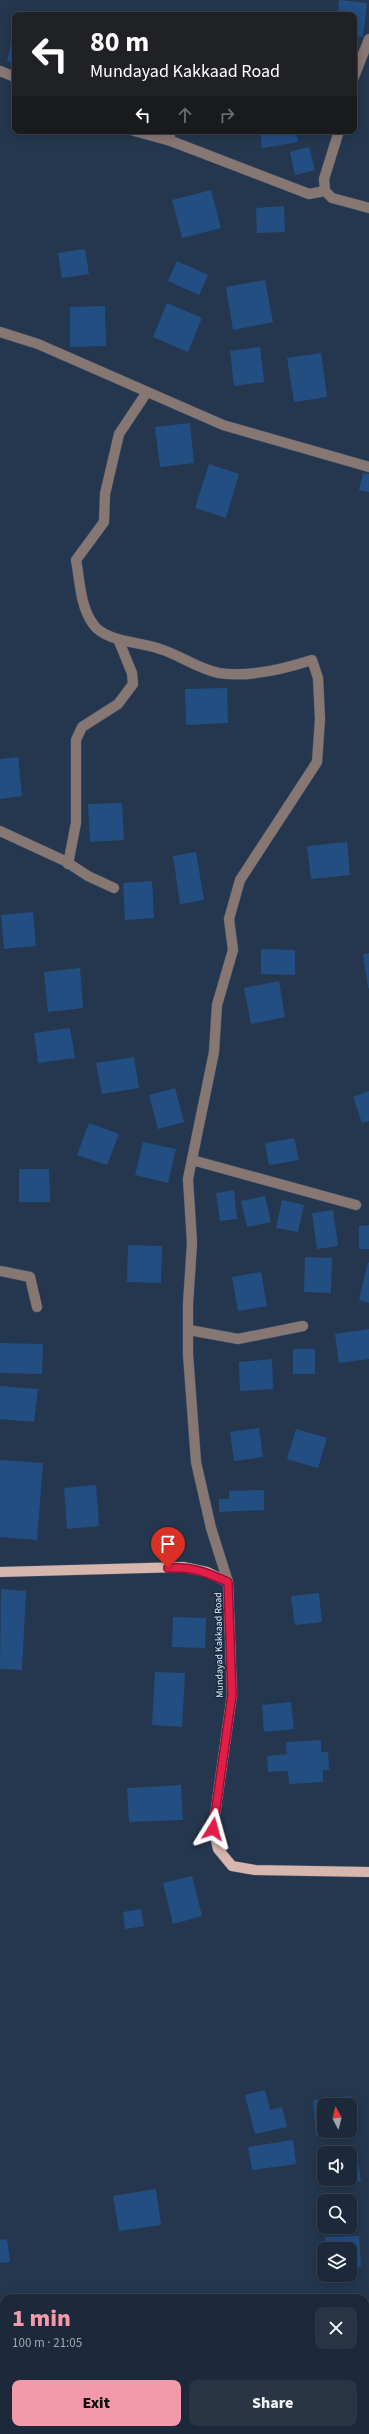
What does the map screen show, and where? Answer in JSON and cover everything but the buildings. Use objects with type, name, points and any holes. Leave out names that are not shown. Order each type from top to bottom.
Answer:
[{"type":"main road","name":"Mundayad Kakkaad Road","points":[[0,1572],[183,1567],[207,1572],[228,1582],[232,1695],[213,1829],[218,1849],[232,1866],[255,1870],[369,1872]]},
{"type":"street","points":[[357,69],[369,39]]},
{"type":"street","points":[[0,70],[12,76]]},
{"type":"street","points":[[156,134],[170,136],[309,194],[325,191]]},
{"type":"street","points":[[338,134],[324,179],[325,191],[332,198],[369,208]]},
{"type":"street","points":[[0,332],[38,344],[223,425],[369,467]]},
{"type":"street","points":[[147,392],[119,434],[104,494],[104,522],[76,560],[83,604],[93,625],[110,636],[160,649],[194,665],[220,673],[252,673],[285,669],[312,660],[318,678],[320,719],[317,762],[240,880],[229,919],[233,950],[217,1005],[214,1052],[188,1179],[192,1243],[188,1304],[188,1354],[196,1462],[211,1528],[228,1582]]},
{"type":"street","points":[[68,864],[76,823],[76,740],[82,727],[118,704],[133,684],[132,673],[118,639]]},
{"type":"street","points":[[0,831],[114,888]]},
{"type":"street","points":[[192,1160],[356,1205]]},
{"type":"street","points":[[0,1271],[30,1278],[37,1307]]},
{"type":"street","points":[[189,1330],[238,1338],[303,1326]]},
{"type":"route","points":[[168,1568],[183,1567],[207,1572],[228,1582],[232,1695],[213,1829]]}]
